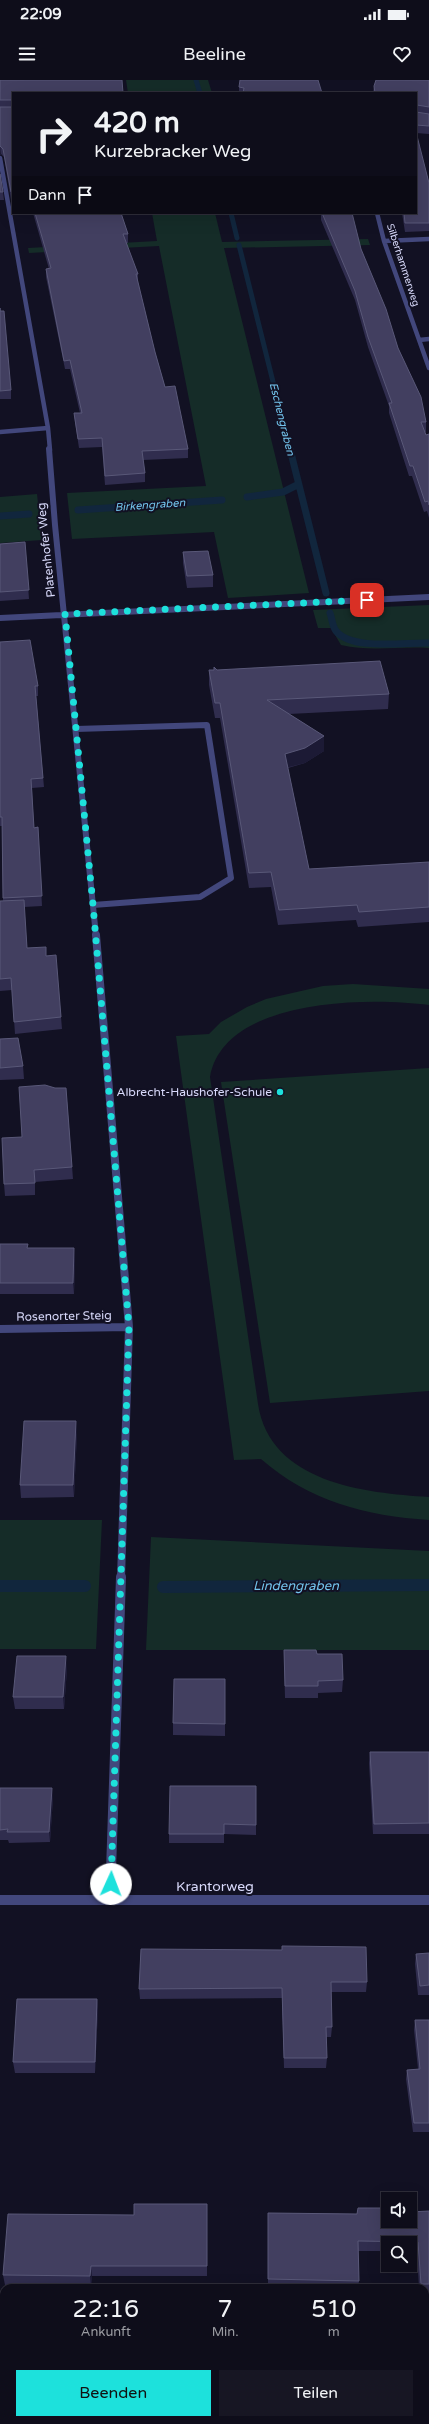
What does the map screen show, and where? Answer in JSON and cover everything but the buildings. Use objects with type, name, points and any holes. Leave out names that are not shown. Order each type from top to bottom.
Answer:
[{"type":"street","name":"Platenhofer Weg","points":[[0,158],[48,428],[55,530],[65,614],[93,905],[129,1327],[110,1900]]},
{"type":"street","name":"Silberhammerweg","points":[[377,214],[384,241],[429,368]]},
{"type":"street","points":[[384,241],[429,239]]},
{"type":"street","points":[[419,340],[429,339]]},
{"type":"street","points":[[0,432],[48,428]]},
{"type":"street","points":[[0,618],[429,597]]},
{"type":"street","points":[[76,730],[207,725],[231,878],[200,897],[93,905]]},
{"type":"street","name":"Rosenorter Steig","points":[[0,1329],[129,1327]]},
{"type":"street","name":"Krantorweg","points":[[0,1900],[429,1900]]},
{"type":"green space","points":[[126,80],[208,80],[212,92],[128,92]]},
{"type":"green space","points":[[152,214],[215,214],[222,242],[368,239],[370,245],[224,248],[309,593],[228,598],[214,532],[72,539],[67,493],[206,486],[159,246],[29,253],[28,248],[157,241]]},
{"type":"green space","points":[[37,494],[42,540],[0,543],[0,497]]},
{"type":"green space","points":[[429,605],[429,648],[363,648],[341,645],[331,628],[318,628],[313,610]]},
{"type":"green space","points":[[353,984],[429,989],[429,1005],[371,1002],[337,1003],[302,1008],[269,1017],[242,1031],[221,1051],[210,1077],[258,1404],[266,1431],[281,1451],[301,1467],[324,1479],[350,1487],[377,1492],[429,1497],[429,1520],[383,1515],[339,1504],[299,1486],[279,1474],[261,1459],[234,1460],[176,1036],[209,1034],[221,1022],[247,1007],[266,999],[323,986]]},
{"type":"green space","points":[[429,1068],[429,1391],[270,1403],[221,1082]]},
{"type":"green space","points":[[0,1520],[102,1520],[96,1649],[0,1649]]},
{"type":"green space","points":[[151,1537],[429,1551],[429,1650],[146,1650]]},
{"type":"waterway","name":"Eschengraben","points":[[196,80],[200,92]]},
{"type":"waterway","name":"Eschengraben","points":[[231,214],[237,238]]},
{"type":"waterway","name":"Eschengraben","points":[[239,245],[290,450]]},
{"type":"waterway","name":"Eschengraben","points":[[290,449],[326,593]]},
{"type":"waterway","name":"Birkengraben","points":[[247,497],[283,492],[297,485]]},
{"type":"waterway","name":"Birkengraben","points":[[78,510],[222,500]]},
{"type":"waterway","name":"Birkengraben","points":[[0,516],[29,514]]},
{"type":"waterway","name":"Eschengraben","points":[[330,613],[336,631],[344,637],[354,641],[380,644],[429,643]]},
{"type":"waterway","name":"Lindengraben","points":[[163,1587],[429,1585]]},
{"type":"waterway","points":[[0,1586],[85,1586]]},
{"type":"place","name":"Albrecht-Haushofer-Schule","points":[[280,1092]]},
{"type":"route","points":[[111,1884],[121,1619],[129,1327],[93,905],[65,614],[367,600]]}]
